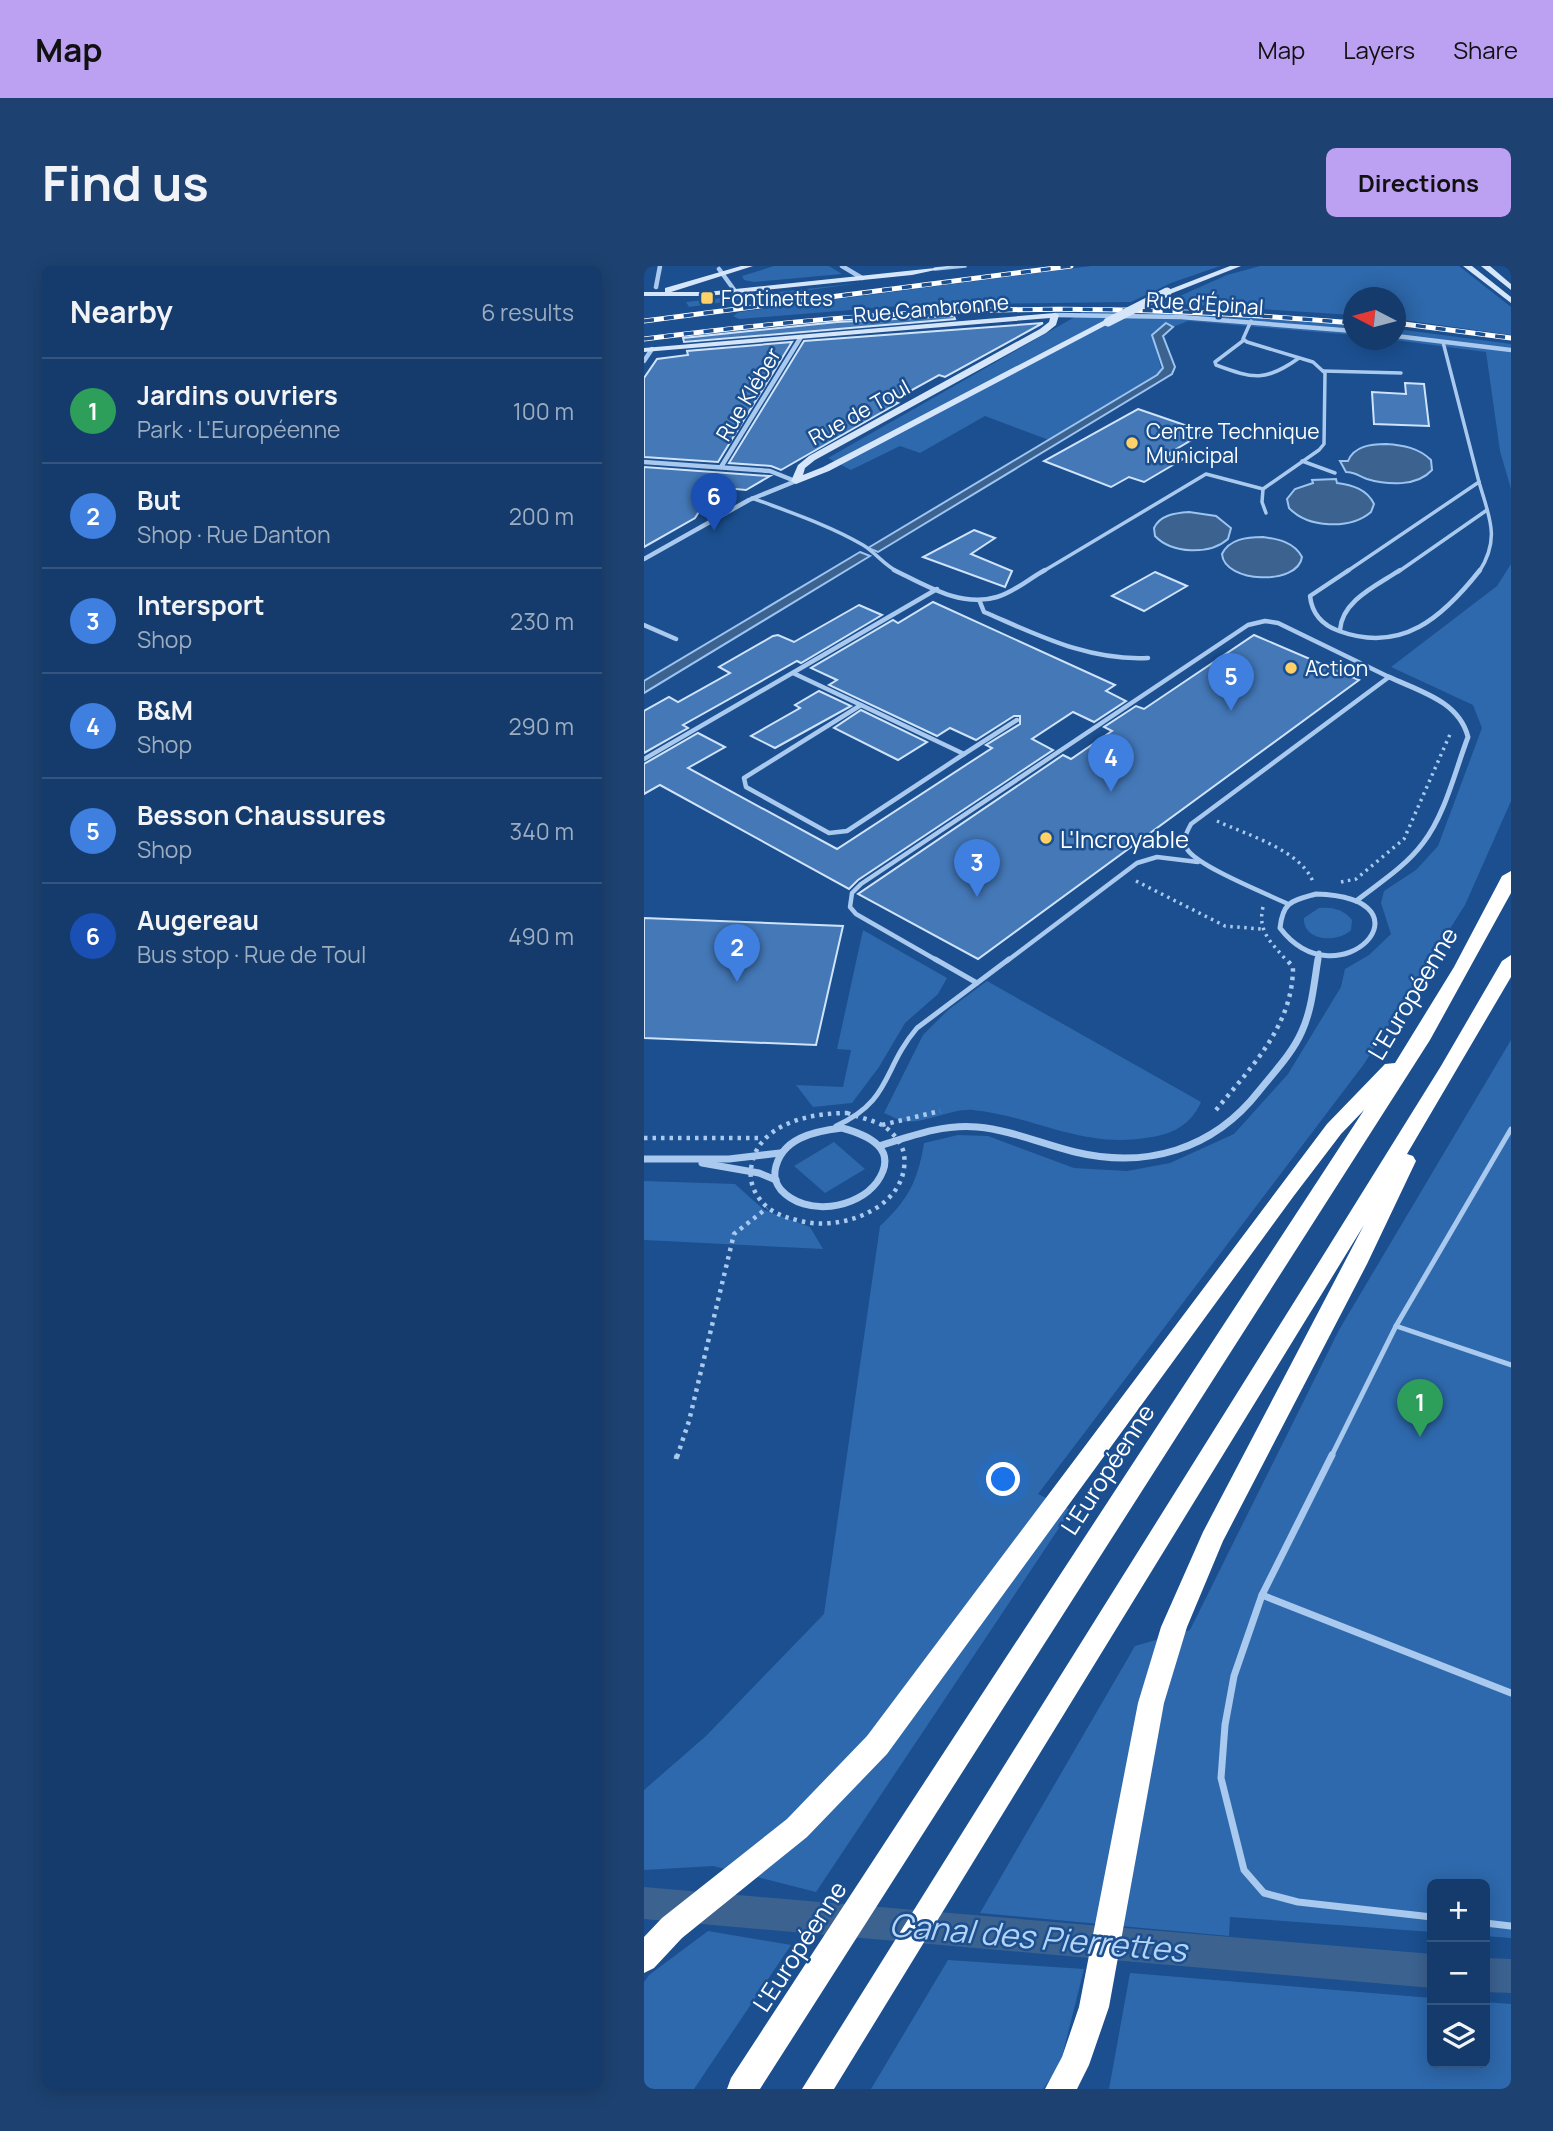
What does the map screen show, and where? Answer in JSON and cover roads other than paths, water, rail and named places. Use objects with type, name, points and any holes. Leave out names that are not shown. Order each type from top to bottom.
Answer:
[{"type":"highway","name":"L'Européenne","points":[[742,2089],[1420,1040],[1463,967],[1511,876]]},
{"type":"highway","points":[[817,2089],[1450,1068],[1511,961]]},
{"type":"highway","points":[[644,1958],[672,1928],[797,1828],[857,1767],[895,1723],[1254,1233],[1334,1129],[1420,1040]]},
{"type":"highway","points":[[1060,2089],[1074,2065],[1094,2007],[1151,1703],[1178,1616],[1212,1539],[1380,1216],[1450,1068]]},
{"type":"street","points":[[651,292],[660,266]]},
{"type":"street","points":[[721,271],[729,266]]},
{"type":"street","points":[[651,292],[721,271],[749,266]]},
{"type":"street","points":[[842,266],[862,278]]},
{"type":"street","points":[[651,292],[735,291],[950,266]]},
{"type":"street","points":[[644,462],[770,471],[796,481],[826,469],[1167,292],[1237,266]]},
{"type":"street","points":[[1467,266],[1511,301]]},
{"type":"street","points":[[1485,266],[1511,288]]},
{"type":"street","points":[[721,271],[735,291]]},
{"type":"street","points":[[672,285],[689,291],[735,291]]},
{"type":"street","name":"Rue d'Épinal","points":[[1055,315],[1126,314],[1251,321],[1343,330]]},
{"type":"street","name":"Rue Cambronne","points":[[648,350],[1055,315]]},
{"type":"street","name":"Rue de Toul","points":[[644,559],[752,498],[796,481],[801,467],[812,458],[1036,334],[1053,323],[1055,315]]},
{"type":"street","name":"Rue Kléber","points":[[721,467],[801,337]]},
{"type":"street","points":[[1406,337],[1511,350]]},
{"type":"street","points":[[644,361],[648,350]]},
{"type":"street","points":[[1356,901],[1406,862],[1429,835],[1467,741],[1464,720],[1442,703],[1389,677]]},
{"type":"street","points":[[1323,893],[1356,901],[1373,917],[1376,926],[1373,935],[1356,950],[1334,954],[1319,953],[1294,944],[1282,932],[1280,915],[1288,904],[1303,896],[1323,893]]},
{"type":"street","points":[[880,1146],[933,1129],[960,1126],[988,1128],[1076,1153],[1117,1159],[1163,1155],[1195,1146],[1220,1132],[1237,1118],[1293,1047],[1306,1019],[1319,953]]},
{"type":"street","points":[[692,1161],[750,1171],[776,1180],[788,1195],[808,1205],[824,1207],[851,1202],[867,1195],[883,1177],[885,1158],[880,1146],[864,1133],[834,1127],[802,1134],[780,1153],[775,1167],[776,1180]]},
{"type":"street","points":[[644,1159],[692,1161],[753,1158],[780,1153]]},
{"type":"lane","points":[[935,269],[965,266]]},
{"type":"lane","points":[[1251,321],[1244,340],[1214,362],[1216,365],[1256,378],[1266,378],[1275,376],[1299,358]]},
{"type":"lane","points":[[1244,340],[1313,362],[1323,370],[1401,373]]},
{"type":"lane","points":[[1443,341],[1493,536],[1492,548],[1471,583],[1454,601],[1404,636],[1390,640],[1372,640],[1321,622],[1311,607],[1310,596],[1479,482]]},
{"type":"lane","points":[[1266,513],[1262,502],[1263,489],[1277,476],[1319,452],[1324,444],[1323,370]]},
{"type":"lane","points":[[1302,461],[1335,473]]},
{"type":"lane","points":[[752,498],[869,547],[882,557],[888,567],[961,600],[980,602],[999,597],[1032,579],[1206,474],[1263,489]]},
{"type":"lane","points":[[1340,630],[1341,618],[1351,604],[1486,510]]},
{"type":"lane","points":[[644,760],[937,589]]},
{"type":"lane","points":[[980,602],[984,612],[1090,656],[1128,661],[1148,658]]},
{"type":"lane","points":[[977,982],[856,914],[850,907],[852,893],[861,884],[1254,623],[1278,623],[1389,677],[1187,828],[1184,838],[1186,849],[1200,862],[1288,904]]},
{"type":"lane","points":[[644,625],[676,639]]},
{"type":"lane","points":[[793,673],[964,754]]},
{"type":"lane","points":[[862,705],[744,778],[746,787],[829,833],[846,831],[1017,720]]},
{"type":"lane","points":[[834,1127],[860,1116],[878,1099],[911,1034],[1123,874],[1143,860],[1157,857],[1200,862]]},
{"type":"lane","points":[[1427,1916],[1298,1902],[1264,1893],[1244,1870],[1232,1829],[1222,1778],[1224,1724],[1234,1676],[1262,1595],[1396,1326],[1511,1129]]},
{"type":"lane","points":[[1396,1326],[1511,1365]]},
{"type":"lane","points":[[1262,1595],[1511,1693]]},
{"type":"lane","points":[[1490,1924],[1511,1926]]},
{"type":"waterway","name":"Canal des Pierrettes","points":[[644,1903],[1427,1971]]},
{"type":"waterway","name":"Canal des Pierrettes","points":[[1490,1975],[1511,1976]]},
{"type":"railway","points":[[644,321],[1071,266]]},
{"type":"railway","points":[[644,339],[821,320],[999,310],[1176,312],[1343,322]]},
{"type":"railway","points":[[1406,324],[1511,338]]},
{"type":"place","name":"Fontinettes","points":[[707,298]]},
{"type":"place","name":"Centre Technique Municipal","points":[[1132,443]]},
{"type":"place","name":"Augereau","points":[[714,531]]},
{"type":"place","name":"Action","points":[[1291,668]]},
{"type":"place","name":"Besson Chaussures","points":[[1231,711]]},
{"type":"place","name":"B&M","points":[[1111,792]]},
{"type":"place","name":"L'Incroyable","points":[[1046,838]]},
{"type":"place","name":"Intersport","points":[[977,897]]},
{"type":"place","name":"But","points":[[737,982]]},
{"type":"place","name":"Jardins ouvriers","points":[[1420,1437]]}]
